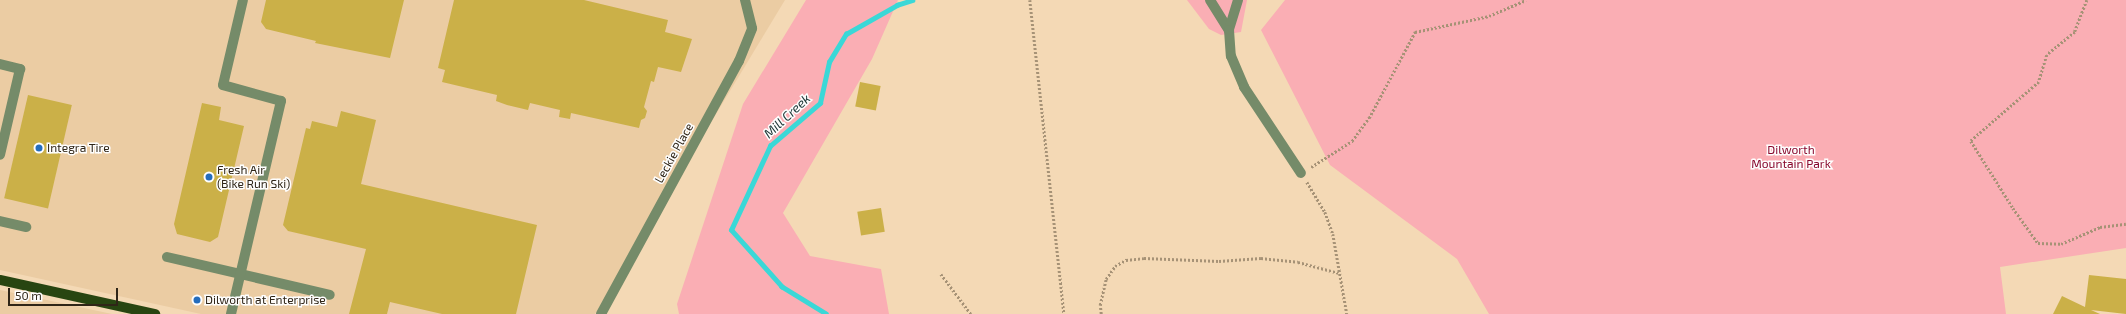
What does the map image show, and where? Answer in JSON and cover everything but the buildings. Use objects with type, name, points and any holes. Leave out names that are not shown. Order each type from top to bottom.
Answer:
[{"type":"main road","points":[[0,280],[126,311],[154,314]]},
{"type":"street","points":[[231,314],[281,101],[223,85],[244,0]]},
{"type":"street","name":"Leckie Place","points":[[601,314],[739,61],[752,28],[745,0]]},
{"type":"street","points":[[1210,0],[1229,30]]},
{"type":"street","points":[[1238,0],[1229,30],[1231,56],[1244,87],[1301,173]]},
{"type":"street","points":[[0,64],[20,69],[0,155]]},
{"type":"street","points":[[0,221],[26,227]]},
{"type":"street","points":[[167,257],[330,295]]},
{"type":"path","points":[[1030,0],[1064,314]]},
{"type":"path","points":[[1347,314],[1331,227],[1325,212],[1301,173],[1352,141],[1369,118],[1416,32],[1489,16],[1526,0]]},
{"type":"path","points":[[2087,0],[2075,32],[2046,55],[2039,82],[1971,140],[2013,208],[2038,243],[2061,244],[2100,227],[2126,224]]},
{"type":"path","points":[[1101,314],[1100,305],[1106,279],[1115,266],[1126,260],[1144,258],[1219,261],[1261,258],[1298,262],[1339,273]]},
{"type":"path","points":[[941,274],[971,314]]},
{"type":"shaded area","points":[[0,0],[785,0],[595,314],[201,314],[0,270]]},
{"type":"shaded area","points":[[0,290],[112,314],[0,314]]},
{"type":"green space","points":[[806,0],[898,0],[872,59],[783,213],[810,256],[881,269],[889,314],[679,314],[677,304],[743,104]]},
{"type":"green space","points":[[1187,0],[1247,0],[1241,32],[1221,35],[1209,29]]},
{"type":"green space","name":"Dilworth Mountain Park","points":[[1285,0],[2126,0],[2126,248],[2000,267],[2006,314],[1489,314],[1457,259],[1330,165],[1261,30]]},
{"type":"waterway","name":"Mill Creek","points":[[826,314],[782,287],[731,230],[770,146],[820,103],[829,62],[846,34],[897,5],[912,0]]},
{"type":"place","name":"Integra Tire","points":[[39,148]]},
{"type":"place","name":"Fresh Air (Bike Run Ski)","points":[[209,177]]},
{"type":"place","name":"Dilworth at Enterprise","points":[[197,300]]}]
